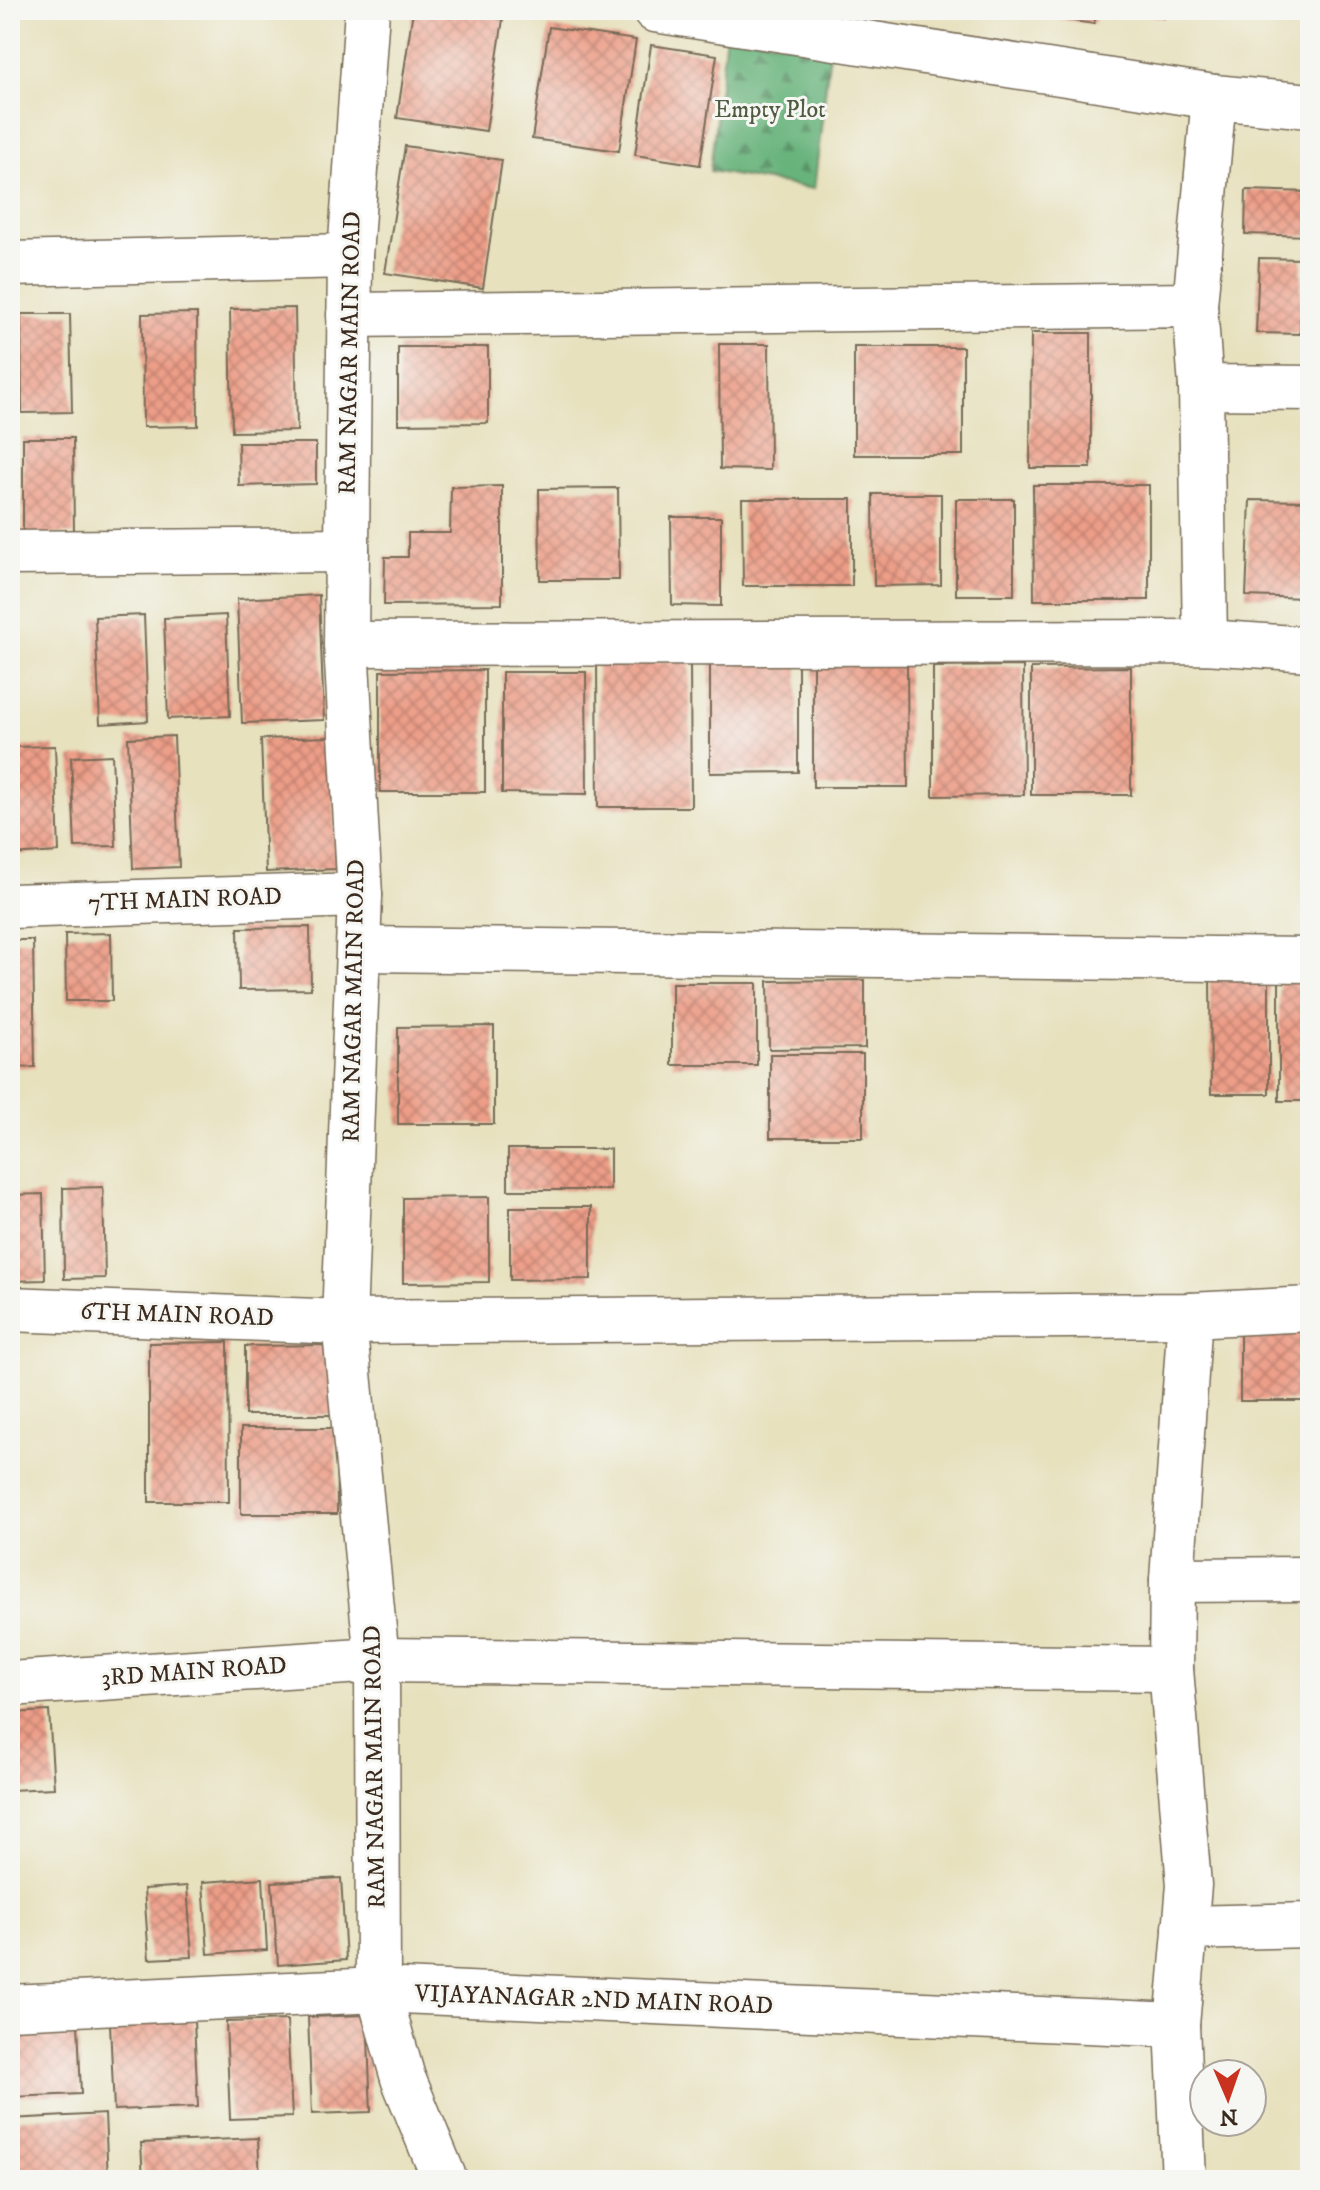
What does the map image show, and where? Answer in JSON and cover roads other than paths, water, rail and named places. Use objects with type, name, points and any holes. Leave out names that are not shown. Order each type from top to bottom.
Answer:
[{"type":"street","name":"RAM NAGAR MAIN ROAD","points":[[367,10],[350,256],[346,644],[360,895],[360,949],[344,1322],[377,1660],[378,1990],[403,2078],[445,2180]]},
{"type":"street","points":[[655,10],[1214,97],[1310,106]]},
{"type":"street","points":[[1205,642],[1201,387],[1195,305],[1214,97]]},
{"type":"street","points":[[10,264],[350,256]]},
{"type":"street","points":[[349,315],[1195,305]]},
{"type":"street","points":[[1201,387],[1310,388]]},
{"type":"street","points":[[10,553],[347,550]]},
{"type":"street","points":[[346,644],[1205,642],[1310,649]]},
{"type":"street","name":"7TH MAIN ROAD","points":[[10,906],[360,895]]},
{"type":"street","points":[[360,949],[1310,960]]},
{"type":"street","name":"6TH MAIN ROAD","points":[[10,1309],[344,1322],[1190,1315],[1310,1309]]},
{"type":"street","points":[[1184,2180],[1177,2025],[1189,1885],[1171,1669],[1172,1580],[1190,1315]]},
{"type":"street","points":[[1172,1580],[1310,1579]]},
{"type":"street","name":"3RD MAIN ROAD","points":[[10,1684],[377,1660],[1171,1669]]},
{"type":"street","points":[[1185,1928],[1310,1925]]},
{"type":"street","name":"VIJAYANAGAR 2ND MAIN ROAD","points":[[10,2007],[378,1990],[1177,2025]]},
{"type":"park label","name":"Empty Plot","points":[[770,110]]}]
